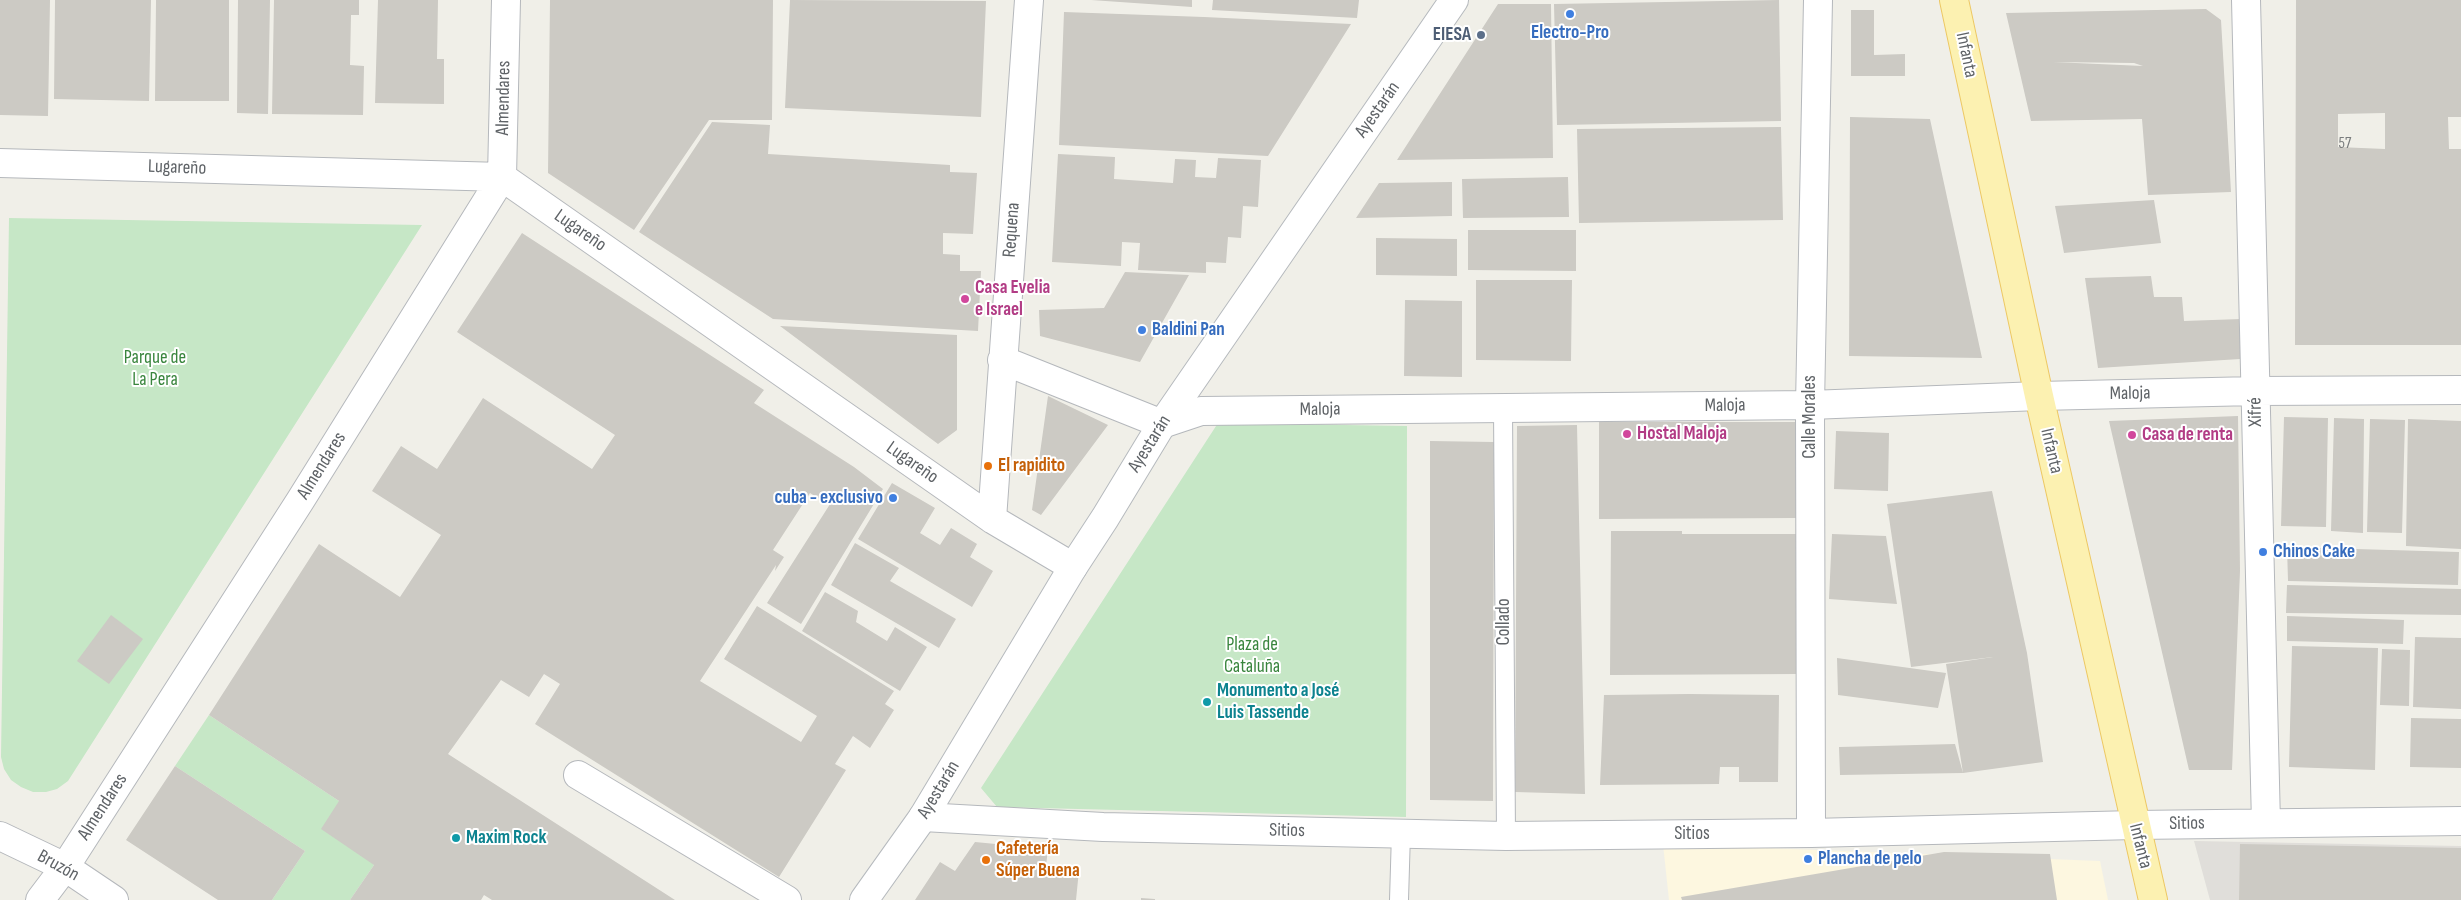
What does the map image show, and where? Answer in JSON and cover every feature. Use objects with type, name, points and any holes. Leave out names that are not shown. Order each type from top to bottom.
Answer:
[{"type":"main road","name":"Infanta","points":[[1954,0],[2039,396],[2153,900]]},
{"type":"street","name":"Almendares","points":[[40,900],[65,867],[305,492],[502,177],[506,0]]},
{"type":"street","name":"Requena","points":[[992,519],[1029,0]]},
{"type":"street","name":"Ayestarán","points":[[864,900],[923,817],[1073,567],[1162,424],[1454,0]]},
{"type":"street","name":"Calle Morales","points":[[1811,833],[1810,405],[1818,0]]},
{"type":"street","name":"Xifré","points":[[2246,0],[2266,823]]},
{"type":"street","name":"Lugareño","points":[[0,163],[502,177],[992,519],[1073,567]]},
{"type":"street","points":[[1002,360],[1162,424]]},
{"type":"street","name":"Maloja","points":[[1162,424],[1201,411],[1810,405],[2039,396],[2255,391],[2461,390]]},
{"type":"street","points":[[578,775],[787,900]]},
{"type":"street","name":"Sitios","points":[[923,817],[1103,827],[1506,836],[1811,833],[2266,823],[2461,822]]},
{"type":"street","name":"Bruzón","points":[[0,836],[65,867],[114,900]]},
{"type":"lane","name":"Collado","points":[[1503,408],[1506,836]]},
{"type":"lane","points":[[1399,900],[1401,833]]},
{"type":"shaded area","points":[[2194,841],[2461,846],[2461,900],[2210,900]]},
{"type":"shaded area","points":[[1663,844],[2100,861],[2108,900],[1669,900]]},
{"type":"green space","name":"Parque de La Pera","points":[[9,218],[422,225],[68,781],[57,789],[46,792],[33,792],[11,780],[4,769],[1,757]]},
{"type":"green space","name":"Plaza de Cataluña","points":[[1218,423],[1407,426],[1406,817],[997,807],[981,788]]},
{"type":"green space","points":[[209,715],[339,801],[374,865],[350,900],[272,900],[305,851],[175,766]]},
{"type":"building","points":[[0,0],[50,0],[48,116],[0,115]]},
{"type":"building","points":[[55,0],[151,0],[149,101],[54,99]]},
{"type":"building","points":[[156,0],[229,0],[229,101],[155,101]]},
{"type":"building","points":[[238,0],[270,0],[268,114],[237,113]]},
{"type":"building","points":[[274,0],[359,0],[359,15],[351,15],[350,65],[364,66],[363,115],[272,114]]},
{"type":"building","points":[[378,0],[438,0],[437,59],[444,59],[444,104],[375,103]]},
{"type":"building","points":[[550,0],[773,0],[772,120],[709,120],[634,230],[548,173]]},
{"type":"building","points":[[790,0],[986,1],[981,117],[785,108]]},
{"type":"building","points":[[1091,0],[1192,0],[1192,7]]},
{"type":"building","points":[[1213,0],[1359,0],[1357,18],[1212,10]]},
{"type":"building","points":[[1779,0],[1781,121],[1557,125],[1554,4]]},
{"type":"building","points":[[2296,0],[2461,0],[2461,117],[2448,117],[2449,149],[2461,149],[2461,345],[2295,345]],"holes":[[[2385,113],[2385,149],[2338,147],[2338,114]]]},
{"type":"building","points":[[1498,4],[1551,4],[1553,158],[1397,160]]},
{"type":"building","points":[[2206,9],[2221,20],[2231,192],[2148,195],[2142,119],[2031,121],[2006,13]],"holes":[[[2053,62],[2134,63],[2143,66]]]},
{"type":"building","points":[[1851,10],[1874,10],[1874,55],[1905,54],[1905,76],[1851,76]]},
{"type":"building","points":[[1064,12],[1351,24],[1268,156],[1059,145]]},
{"type":"building","points":[[1850,117],[1930,119],[1982,358],[1849,356]]},
{"type":"building","points":[[712,122],[770,125],[768,154],[950,165],[950,172],[977,173],[973,234],[943,233],[943,254],[960,255],[960,271],[981,271],[978,331],[773,319],[639,232]]},
{"type":"building","points":[[1781,127],[1783,220],[1579,223],[1577,129]]},
{"type":"building","points":[[1058,154],[1115,157],[1114,179],[1173,183],[1175,159],[1196,160],[1195,177],[1216,178],[1218,158],[1261,160],[1258,207],[1243,206],[1241,238],[1228,237],[1226,263],[1206,262],[1206,273],[1138,270],[1140,243],[1122,242],[1121,266],[1052,262]]},
{"type":"building","points":[[1568,177],[1569,217],[1463,218],[1462,179]]},
{"type":"building","points":[[1452,182],[1452,216],[1356,218],[1379,183]]},
{"type":"building","points":[[2154,200],[2161,243],[2064,253],[2055,206]]},
{"type":"building","points":[[1468,230],[1576,230],[1576,271],[1468,270]]},
{"type":"building","points":[[522,233],[764,390],[754,403],[854,467],[883,489],[801,624],[767,603],[832,501],[829,505],[810,493],[773,550],[784,557],[775,571],[776,565],[700,681],[801,742],[817,716],[724,659],[757,606],[894,691],[885,704],[894,710],[870,748],[853,736],[835,764],[846,770],[779,877],[535,724],[560,684],[544,674],[529,697],[501,680],[448,754],[675,900],[492,900],[484,895],[481,900],[350,900],[374,865],[321,829],[339,801],[209,715],[319,544],[400,597],[441,535],[372,491],[401,446],[437,469],[483,398],[592,469],[615,435],[457,332]]},
{"type":"building","points":[[1376,238],[1457,239],[1457,276],[1376,275]]},
{"type":"building","points":[[1125,272],[1189,275],[1140,362],[1040,336],[1039,310],[1104,308]]},
{"type":"building","points":[[2151,276],[2154,297],[2182,297],[2184,321],[2241,319],[2240,359],[2098,368],[2085,278]]},
{"type":"building","points":[[1476,280],[1572,280],[1571,361],[1476,360]]},
{"type":"building","points":[[1405,300],[1462,301],[1462,377],[1404,376]]},
{"type":"building","points":[[780,326],[957,335],[957,430],[938,444]]},
{"type":"building","points":[[1048,396],[1108,425],[1041,515],[1032,510]]},
{"type":"building","points":[[2238,416],[2240,571],[2232,770],[2189,770],[2109,421]]},
{"type":"building","points":[[2284,417],[2328,418],[2326,527],[2281,526]]},
{"type":"building","points":[[2334,418],[2364,419],[2363,533],[2331,531]]},
{"type":"building","points":[[2370,419],[2405,420],[2402,533],[2367,532]]},
{"type":"building","points":[[2408,419],[2461,421],[2461,549],[2406,546]]},
{"type":"building","points":[[1599,422],[1796,422],[1796,518],[1599,519]]},
{"type":"building","points":[[1577,425],[1585,794],[1515,792],[1517,426]]},
{"type":"building","points":[[1836,431],[1889,433],[1888,491],[1834,489]]},
{"type":"building","points":[[1430,441],[1494,442],[1493,801],[1430,800]]},
{"type":"building","points":[[892,483],[935,508],[920,533],[940,545],[951,528],[977,544],[970,557],[993,571],[972,607],[858,539]]},
{"type":"building","points":[[1992,491],[2027,653],[2043,762],[1963,773],[1946,664],[1993,657],[1911,667],[1887,504]]},
{"type":"building","points":[[1611,531],[1682,531],[1682,534],[1797,534],[1798,674],[1610,675]]},
{"type":"building","points":[[1832,534],[1886,536],[1897,604],[1829,599]]},
{"type":"building","points":[[855,543],[899,568],[890,581],[956,619],[939,648],[831,585]]},
{"type":"building","points":[[2287,547],[2459,552],[2458,585],[2288,581]]},
{"type":"building","points":[[2287,585],[2461,589],[2461,615],[2286,613]]},
{"type":"building","points":[[825,592],[858,611],[856,622],[887,641],[895,627],[927,647],[900,691],[802,631]]},
{"type":"building","points":[[111,615],[143,639],[109,684],[77,661]]},
{"type":"building","points":[[2287,616],[2404,620],[2403,644],[2287,641]]},
{"type":"building","points":[[2415,637],[2461,638],[2461,709],[2413,707]]},
{"type":"building","points":[[2292,646],[2378,648],[2375,770],[2289,767]]},
{"type":"building","points":[[2382,649],[2410,650],[2409,706],[2380,705]]},
{"type":"building","points":[[1837,658],[1946,673],[1938,708],[1838,695]]},
{"type":"building","points":[[1604,695],[1779,695],[1778,782],[1739,782],[1739,767],[1720,767],[1719,784],[1600,785]]},
{"type":"building","points":[[2411,718],[2461,719],[2461,768],[2410,767]]},
{"type":"building","points":[[1955,744],[1963,773],[1840,775],[1839,747]]},
{"type":"building","points":[[175,766],[305,851],[272,900],[218,900],[126,840]]},
{"type":"building","points":[[975,842],[1048,849],[1046,866],[1079,870],[1076,900],[915,900],[940,862],[955,871]]},
{"type":"building","points":[[2240,844],[2461,848],[2461,900],[2239,900]]},
{"type":"building","points":[[1944,852],[2050,854],[2057,900],[1682,900],[1681,897]]},
{"type":"building","points":[[1141,898],[1155,899],[1155,900],[1141,900]]},
{"type":"place","name":"Electro-Pro","points":[[1570,14]]},
{"type":"place","name":"EIESA","points":[[1481,35]]},
{"type":"place","name":"Casa Evelia e Israel","points":[[965,299]]},
{"type":"place","name":"Baldini Pan","points":[[1142,330]]},
{"type":"place","name":"Hostal Maloja","points":[[1627,434]]},
{"type":"place","name":"Casa de renta","points":[[2132,435]]},
{"type":"place","name":"El rapidito","points":[[988,466]]},
{"type":"place","name":"cuba - exclusivo","points":[[893,498]]},
{"type":"place","name":"Chinos Cake","points":[[2263,552]]},
{"type":"place","name":"Monumento a José Luis Tassende","points":[[1207,702]]},
{"type":"place","name":"Maxim Rock","points":[[456,838]]},
{"type":"place","name":"Plancha de pelo","points":[[1808,859]]},
{"type":"place","name":"Cafetería Súper Buena","points":[[986,860]]}]
